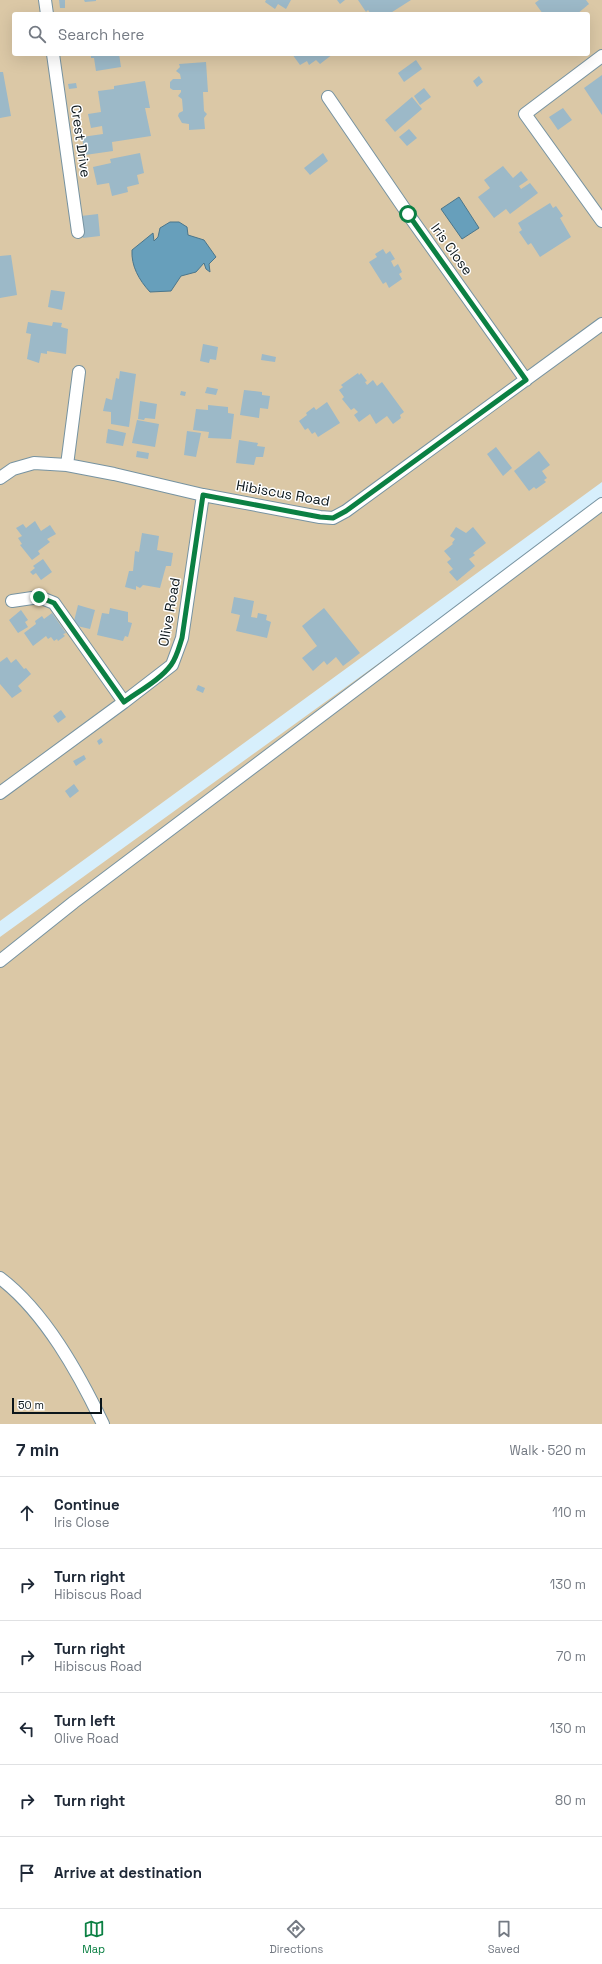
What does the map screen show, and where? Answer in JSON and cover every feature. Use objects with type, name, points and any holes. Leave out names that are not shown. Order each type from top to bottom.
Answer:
[{"type":"street","points":[[45,0],[47,12]]},
{"type":"street","name":"Crest Drive","points":[[53,56],[78,232]]},
{"type":"street","points":[[602,56],[525,114],[602,221]]},
{"type":"street","name":"Iris Close","points":[[328,97],[353,136],[526,380]]},
{"type":"street","name":"Hibiscus Road","points":[[0,478],[13,469],[34,463],[67,465],[203,495],[320,517],[333,518],[346,511],[602,324]]},
{"type":"street","points":[[67,465],[79,372]]},
{"type":"street","name":"Olive Road","points":[[0,793],[172,665],[182,638],[203,495]]},
{"type":"street","points":[[0,961],[74,902],[602,504]]},
{"type":"street","points":[[12,602],[39,597],[54,603],[124,702]]},
{"type":"street","points":[[0,1278],[14,1288],[42,1320],[87,1392],[103,1424]]},
{"type":"shaded area","points":[[0,0],[602,0],[602,482],[0,921]]},
{"type":"shaded area","points":[[602,502],[602,1424],[0,1424],[0,937]]},
{"type":"water","points":[[459,197],[479,228],[462,239],[441,209]]},
{"type":"water","points":[[170,222],[179,222],[187,227],[188,235],[204,240],[216,257],[209,264],[210,272],[206,269],[204,263],[196,272],[181,276],[171,291],[150,292],[142,283],[136,272],[132,250],[153,233],[154,241],[158,237],[160,228]]},
{"type":"building","points":[[59,0],[65,0],[65,8],[60,8]]},
{"type":"building","points":[[84,0],[96,0],[96,1],[85,2]]},
{"type":"building","points":[[266,0],[291,0],[286,9],[278,4],[275,9],[265,2]]},
{"type":"building","points":[[337,0],[345,0],[340,4]]},
{"type":"building","points":[[358,0],[411,0],[392,12],[370,12],[368,10],[366,12]]},
{"type":"building","points":[[539,0],[586,0],[589,4],[579,12],[542,12],[535,3]]},
{"type":"building","points":[[91,56],[119,56],[121,67],[96,71],[94,58],[91,58]]},
{"type":"building","points":[[293,56],[330,56],[320,64],[316,60],[309,65],[307,61],[300,65]]},
{"type":"building","points":[[416,60],[422,69],[404,82],[398,73]]},
{"type":"building","points":[[206,62],[208,92],[203,92],[204,111],[207,114],[204,118],[205,129],[189,130],[189,124],[182,123],[178,116],[179,113],[183,111],[182,99],[178,96],[181,90],[173,90],[170,88],[170,82],[173,79],[181,79],[180,74],[176,71],[180,67],[179,64]]},
{"type":"building","points":[[0,72],[3,72],[11,116],[0,118]]},
{"type":"building","points":[[602,75],[602,115],[584,88]]},
{"type":"building","points":[[479,76],[483,82],[477,87],[473,81]]},
{"type":"building","points":[[145,81],[150,108],[145,108],[151,136],[112,142],[113,151],[85,155],[82,137],[103,134],[102,126],[91,128],[88,114],[101,112],[98,91],[114,89],[114,86]]},
{"type":"building","points":[[76,83],[77,88],[69,89],[68,84]]},
{"type":"building","points":[[424,88],[431,97],[420,105],[414,96]]},
{"type":"building","points":[[412,97],[422,109],[395,132],[385,120]]},
{"type":"building","points":[[563,108],[572,120],[558,130],[549,117]]},
{"type":"building","points":[[409,129],[417,138],[407,146],[399,137]]},
{"type":"building","points":[[140,153],[144,173],[137,175],[139,184],[127,187],[128,192],[112,196],[109,183],[97,185],[93,167],[111,163],[110,159]]},
{"type":"building","points":[[323,153],[328,161],[310,175],[304,168]]},
{"type":"building","points":[[503,166],[513,178],[521,171],[528,180],[519,186],[521,189],[530,183],[538,193],[510,214],[506,209],[494,218],[478,197],[490,188],[484,180]]},
{"type":"building","points":[[550,203],[553,208],[556,206],[563,216],[560,218],[571,237],[540,257],[531,243],[528,245],[519,232],[522,230],[518,223]]},
{"type":"building","points":[[98,214],[100,236],[83,238],[81,216]]},
{"type":"building","points":[[383,249],[386,254],[390,251],[395,259],[391,261],[394,267],[398,264],[402,272],[399,274],[402,279],[389,288],[386,282],[383,284],[369,262],[377,257],[375,254]]},
{"type":"building","points":[[11,255],[17,295],[0,298],[0,256]]},
{"type":"building","points":[[51,290],[65,292],[62,310],[48,307]]},
{"type":"building","points":[[28,322],[52,326],[53,322],[62,323],[61,327],[68,329],[66,354],[47,351],[47,354],[41,353],[39,363],[27,359],[31,334],[26,333]]},
{"type":"building","points":[[203,344],[218,347],[216,360],[210,359],[209,363],[200,361]]},
{"type":"building","points":[[262,354],[276,357],[275,362],[261,360]]},
{"type":"building","points":[[120,371],[136,374],[129,427],[111,424],[111,412],[103,411],[106,398],[112,400],[116,378],[119,379]]},
{"type":"building","points":[[358,373],[359,375],[361,373],[367,381],[365,382],[367,385],[373,380],[377,386],[382,382],[404,412],[400,415],[401,418],[393,424],[387,416],[376,424],[370,414],[359,422],[354,415],[358,412],[354,408],[351,410],[342,399],[344,397],[339,390],[343,387],[341,385]]},
{"type":"building","points":[[207,387],[218,389],[216,395],[205,393]]},
{"type":"building","points":[[244,390],[262,392],[262,395],[270,396],[268,409],[260,408],[259,418],[240,415]]},
{"type":"building","points":[[181,391],[186,392],[185,396],[180,395]]},
{"type":"building","points":[[140,401],[157,404],[155,419],[138,419]]},
{"type":"building","points":[[327,402],[340,423],[318,437],[315,432],[312,434],[308,428],[305,430],[299,421],[314,407],[316,410]]},
{"type":"building","points":[[208,405],[228,407],[228,413],[234,414],[231,439],[208,438],[209,432],[193,430],[196,409],[208,410]]},
{"type":"building","points":[[137,420],[159,424],[155,447],[132,443]]},
{"type":"building","points":[[108,429],[126,433],[123,446],[106,443]]},
{"type":"building","points":[[187,431],[201,433],[196,457],[184,455]]},
{"type":"building","points":[[239,440],[258,443],[257,446],[265,447],[263,457],[256,457],[254,465],[236,463]]},
{"type":"building","points":[[496,447],[512,468],[503,476],[487,454]]},
{"type":"building","points":[[137,451],[149,453],[148,459],[136,457]]},
{"type":"building","points":[[539,451],[550,465],[542,471],[547,478],[544,480],[546,482],[536,489],[534,487],[529,491],[514,471]]},
{"type":"building","points":[[35,521],[41,531],[50,525],[56,534],[47,539],[50,542],[38,551],[40,554],[32,560],[20,545],[22,544],[18,538],[22,536],[16,528],[23,524],[26,528]]},
{"type":"building","points":[[456,527],[466,533],[473,527],[486,543],[473,553],[475,555],[469,559],[475,566],[457,581],[449,572],[453,569],[447,562],[451,559],[444,551],[453,544],[452,543],[455,539],[450,536]]},
{"type":"building","points":[[142,533],[159,536],[157,550],[173,553],[171,566],[166,566],[160,588],[143,585],[140,588],[136,586],[136,590],[125,587],[129,571],[133,571],[135,551],[139,552]]},
{"type":"building","points":[[43,559],[52,572],[41,580],[36,573],[33,575],[30,572],[35,568],[33,566]]},
{"type":"building","points":[[234,597],[254,601],[251,617],[257,618],[258,613],[267,615],[266,620],[271,622],[267,638],[236,631],[240,615],[231,613]]},
{"type":"building","points":[[78,605],[95,610],[90,629],[73,625]]},
{"type":"building","points":[[110,608],[128,612],[128,622],[132,623],[128,637],[125,636],[123,641],[97,635],[102,613],[109,614]]},
{"type":"building","points":[[324,608],[360,653],[343,666],[336,657],[327,665],[324,661],[313,671],[302,658],[317,646],[302,626]]},
{"type":"building","points":[[21,610],[28,620],[25,622],[28,627],[18,633],[9,620]]},
{"type":"building","points":[[52,613],[66,633],[63,634],[65,636],[58,641],[57,639],[54,641],[51,637],[48,639],[46,636],[33,646],[24,633],[36,624],[35,621],[42,616],[44,619]]},
{"type":"building","points":[[7,657],[11,663],[16,659],[24,669],[26,668],[31,674],[18,686],[22,691],[12,698],[0,684],[0,662]]},
{"type":"building","points":[[198,685],[205,688],[203,693],[196,690]]},
{"type":"building","points":[[61,710],[66,717],[58,723],[53,716]]},
{"type":"building","points":[[101,738],[103,742],[99,745],[97,741]]},
{"type":"building","points":[[84,755],[86,759],[76,766],[73,761]]},
{"type":"building","points":[[74,784],[79,791],[70,798],[65,791]]},
{"type":"route","points":[[39,597],[54,603],[124,702],[172,665],[177,654],[182,638],[203,495],[320,517],[333,518],[346,511],[526,380],[408,214]]}]
